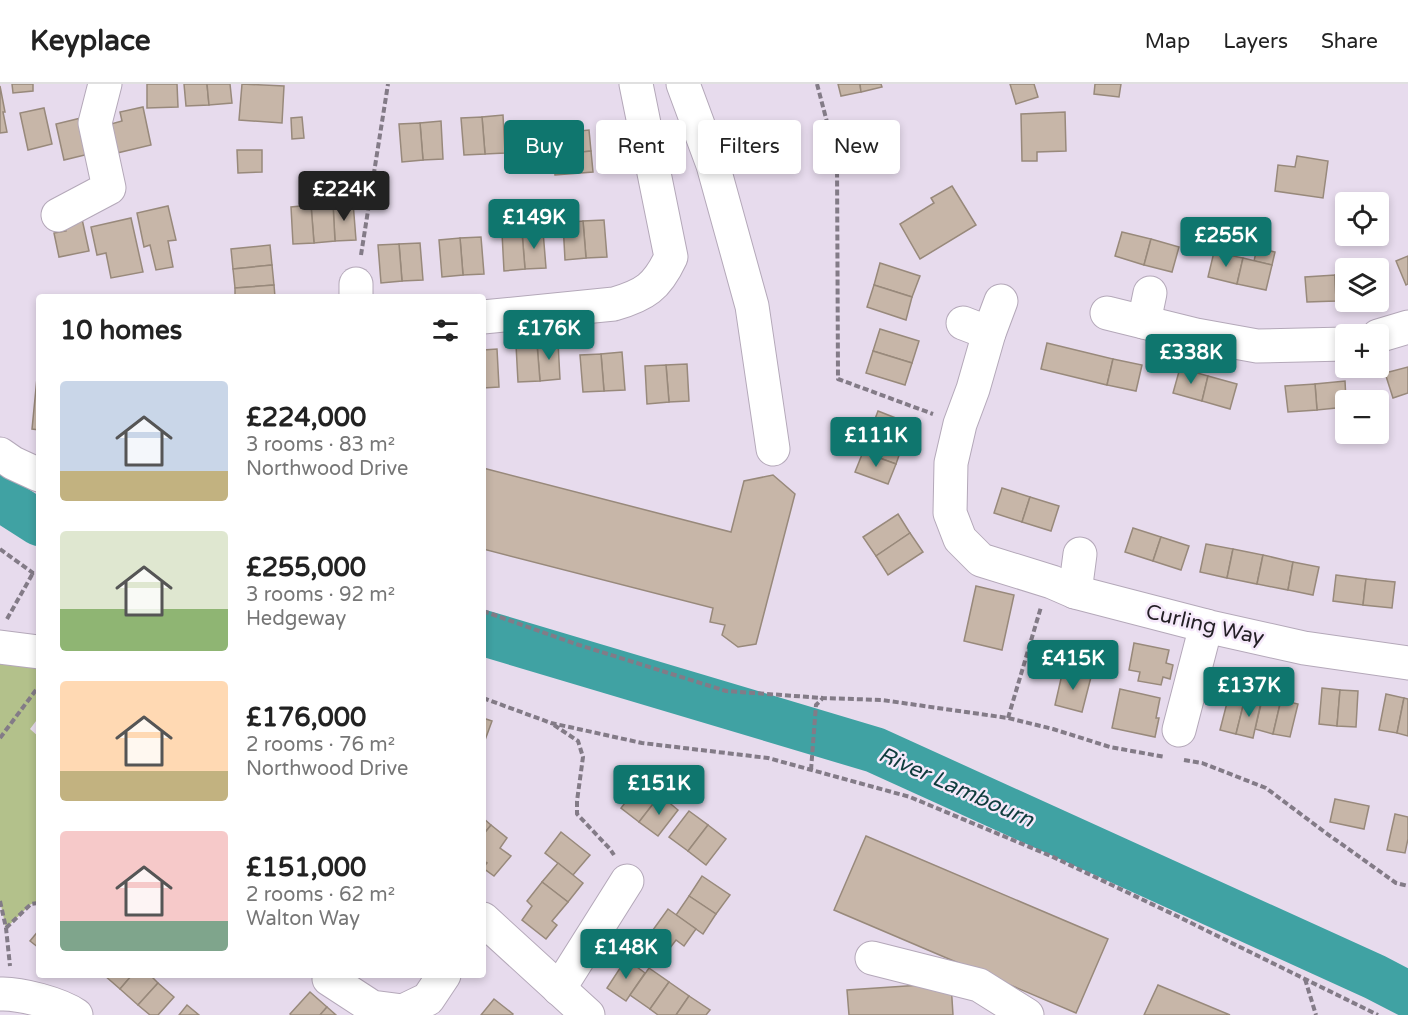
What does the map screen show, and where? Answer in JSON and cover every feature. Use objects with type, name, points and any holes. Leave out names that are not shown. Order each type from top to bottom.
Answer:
[{"type":"street","points":[[58,215],[109,188],[95,123],[105,84]]},
{"type":"street","points":[[486,317],[614,304],[630,300],[645,292],[661,276],[671,257],[636,84]]},
{"type":"street","points":[[683,84],[713,165],[752,306],[773,449]]},
{"type":"street","name":"Curling Way","points":[[1001,301],[976,328],[973,389],[960,424],[951,463],[950,513],[960,539],[981,560],[1053,582],[1075,592],[1206,626],[1304,648],[1408,663]]},
{"type":"street","points":[[1107,314],[1147,307],[1196,335],[1257,346],[1335,344]]},
{"type":"street","points":[[1389,333],[1408,327]]},
{"type":"street","points":[[0,454],[36,474]]},
{"type":"street","points":[[1075,592],[1080,554]]},
{"type":"street","points":[[1175,749],[1206,626]]},
{"type":"street","points":[[2,636],[36,651]]},
{"type":"street","points":[[560,989],[627,880]]},
{"type":"street","points":[[486,922],[588,1015]]},
{"type":"street","points":[[872,958],[979,985],[1027,1015]]},
{"type":"street","points":[[329,979],[372,1008],[403,1011],[428,999],[442,978]]},
{"type":"street","points":[[6,994],[67,1009],[76,1015]]},
{"type":"path","points":[[356,291],[388,84]]},
{"type":"path","points":[[817,84],[837,160],[838,379],[960,424]]},
{"type":"path","points":[[0,549],[33,573],[2,636]]},
{"type":"path","points":[[486,612],[579,645],[726,691],[882,700],[1008,718],[1110,747],[1175,749],[1202,763],[1266,788],[1396,883],[1408,886]]},
{"type":"path","points":[[1008,718],[1037,622]]},
{"type":"path","points":[[0,738],[36,690]]},
{"type":"path","points":[[811,770],[816,705],[823,698]]},
{"type":"path","points":[[486,699],[551,723],[642,743],[768,759],[910,797],[1040,852],[1378,1015]]},
{"type":"path","points":[[551,723],[578,741],[583,757],[577,814],[610,849],[627,880]]},
{"type":"path","points":[[0,901],[6,928],[6,994]]},
{"type":"path","points":[[6,928],[31,904],[36,903]]},
{"type":"path","points":[[1305,979],[1316,1015]]},
{"type":"green space","points":[[0,656],[36,658],[36,721],[30,729],[36,734],[36,903],[31,904],[6,928],[0,901]]},
{"type":"building","points":[[12,84],[33,84],[33,91],[13,93]]},
{"type":"building","points":[[147,84],[177,84],[178,107],[147,108]]},
{"type":"building","points":[[184,84],[207,84],[209,105],[186,106]]},
{"type":"building","points":[[207,84],[230,84],[232,103],[209,105]]},
{"type":"building","points":[[242,84],[284,86],[282,123],[239,120]]},
{"type":"building","points":[[838,84],[860,84],[861,92],[841,96]]},
{"type":"building","points":[[860,84],[881,84],[882,87],[861,92]]},
{"type":"building","points":[[1010,84],[1034,84],[1038,97],[1016,104]]},
{"type":"building","points":[[1095,84],[1121,84],[1119,97],[1094,94]]},
{"type":"building","points":[[0,86],[7,132],[0,133]]},
{"type":"building","points":[[143,107],[151,145],[117,153],[111,124],[122,121],[120,112]]},
{"type":"building","points":[[44,108],[52,144],[28,150],[20,113]]},
{"type":"building","points":[[1065,112],[1066,151],[1037,152],[1037,161],[1022,161],[1021,114]]},
{"type":"building","points":[[503,115],[504,153],[485,154],[482,117]]},
{"type":"building","points":[[302,117],[304,138],[292,139],[291,118]]},
{"type":"building","points":[[482,117],[485,154],[464,155],[461,118]]},
{"type":"building","points":[[81,118],[89,154],[64,160],[56,124]]},
{"type":"building","points":[[441,121],[443,159],[423,160],[420,123]]},
{"type":"building","points":[[420,123],[423,160],[402,162],[399,124]]},
{"type":"building","points":[[589,130],[591,151],[584,152],[584,131]]},
{"type":"building","points":[[237,150],[262,150],[262,172],[238,173]]},
{"type":"building","points":[[591,151],[593,172],[584,173],[584,152]]},
{"type":"building","points":[[1297,156],[1328,161],[1323,198],[1275,191],[1278,165],[1295,167]]},
{"type":"building","points":[[952,186],[976,225],[920,259],[900,224],[934,203],[931,198]]},
{"type":"building","points":[[353,202],[356,240],[335,241],[333,204]]},
{"type":"building","points":[[333,204],[335,241],[314,243],[311,205]]},
{"type":"building","points":[[311,205],[314,243],[293,244],[291,207]]},
{"type":"building","points":[[168,206],[176,240],[168,241],[173,267],[156,270],[150,245],[144,247],[137,213]]},
{"type":"building","points":[[131,218],[143,272],[111,278],[106,253],[97,255],[91,227]]},
{"type":"building","points":[[82,219],[89,251],[59,257],[54,233],[66,231],[64,223]]},
{"type":"building","points":[[604,220],[607,257],[586,258],[583,221]]},
{"type":"building","points":[[583,221],[586,258],[565,260],[563,223]]},
{"type":"building","points":[[543,231],[546,268],[525,269],[522,232]]},
{"type":"building","points":[[522,232],[525,269],[504,271],[502,233]]},
{"type":"building","points":[[1122,232],[1151,239],[1144,265],[1115,256]]},
{"type":"building","points":[[481,237],[484,274],[463,275],[460,238]]},
{"type":"building","points":[[460,238],[463,275],[442,277],[439,240]]},
{"type":"building","points":[[1151,239],[1179,247],[1172,272],[1144,265]]},
{"type":"building","points":[[420,243],[423,280],[402,281],[399,244]]},
{"type":"building","points":[[399,244],[402,281],[381,283],[378,245]]},
{"type":"building","points":[[270,245],[272,265],[233,269],[231,249]]},
{"type":"building","points":[[1257,248],[1275,252],[1272,265],[1254,261]]},
{"type":"building","points":[[1214,252],[1243,258],[1237,284],[1208,277]]},
{"type":"building","points":[[1408,256],[1408,284],[1406,285],[1396,261]]},
{"type":"building","points":[[1243,258],[1272,265],[1266,290],[1237,284]]},
{"type":"building","points":[[880,263],[920,276],[912,297],[874,285]]},
{"type":"building","points":[[272,265],[274,285],[235,288],[233,269]]},
{"type":"building","points":[[1335,275],[1335,301],[1307,302],[1305,277]]},
{"type":"building","points":[[274,285],[275,294],[235,294],[235,288]]},
{"type":"building","points":[[874,285],[912,297],[906,320],[867,307]]},
{"type":"building","points":[[880,329],[919,341],[912,363],[873,351]]},
{"type":"building","points":[[558,342],[560,379],[540,381],[537,344]]},
{"type":"building","points":[[1047,343],[1113,359],[1107,385],[1041,369]]},
{"type":"building","points":[[537,344],[540,381],[518,382],[516,345]]},
{"type":"building","points":[[497,349],[499,387],[486,388],[486,350]]},
{"type":"building","points":[[873,351],[912,363],[905,385],[866,373]]},
{"type":"building","points":[[622,352],[625,390],[604,391],[601,354]]},
{"type":"building","points":[[601,354],[604,391],[583,392],[580,355]]},
{"type":"building","points":[[1113,359],[1142,365],[1136,391],[1107,385]]},
{"type":"building","points":[[687,364],[689,401],[669,402],[666,365]]},
{"type":"building","points":[[666,365],[669,402],[647,404],[645,366]]},
{"type":"building","points":[[1408,367],[1408,393],[1393,398],[1387,378],[1389,378],[1389,372]]},
{"type":"building","points":[[1180,368],[1208,376],[1202,401],[1173,393]]},
{"type":"building","points":[[1208,376],[1237,384],[1230,409],[1202,401]]},
{"type":"building","points":[[1345,381],[1345,390],[1335,390],[1335,408],[1317,410],[1315,384]]},
{"type":"building","points":[[1315,384],[1317,410],[1288,412],[1285,386]]},
{"type":"building","points":[[36,388],[36,430],[32,429]]},
{"type":"building","points":[[878,411],[911,424],[903,444],[870,432]]},
{"type":"building","points":[[870,432],[903,444],[896,464],[863,452]]},
{"type":"building","points":[[863,452],[896,464],[888,484],[855,472]]},
{"type":"building","points":[[486,469],[731,532],[744,481],[773,475],[795,494],[756,644],[738,647],[722,635],[725,625],[710,622],[713,608],[486,550]]},
{"type":"building","points":[[1002,488],[1030,497],[1022,522],[994,513]]},
{"type":"building","points":[[1030,497],[1059,506],[1051,531],[1022,522]]},
{"type":"building","points":[[898,514],[910,533],[876,556],[863,537]]},
{"type":"building","points":[[1133,528],[1161,537],[1153,561],[1125,552]]},
{"type":"building","points":[[910,533],[923,552],[888,575],[876,556]]},
{"type":"building","points":[[1161,537],[1189,546],[1181,570],[1153,561]]},
{"type":"building","points":[[1206,544],[1233,549],[1227,578],[1200,572]]},
{"type":"building","points":[[1233,549],[1263,555],[1257,584],[1227,578]]},
{"type":"building","points":[[1263,555],[1293,562],[1288,590],[1257,584]]},
{"type":"building","points":[[1293,562],[1319,567],[1313,595],[1288,590]]},
{"type":"building","points":[[1336,575],[1366,579],[1363,605],[1333,601]]},
{"type":"building","points":[[1366,579],[1395,582],[1392,608],[1363,605]]},
{"type":"building","points":[[976,586],[1014,595],[1002,650],[964,641]]},
{"type":"building","points":[[1134,643],[1169,650],[1166,663],[1173,665],[1170,679],[1163,677],[1161,685],[1138,681],[1140,672],[1129,670]]},
{"type":"building","points":[[1063,670],[1091,677],[1082,712],[1055,705]]},
{"type":"building","points":[[1322,688],[1340,690],[1337,726],[1319,724]]},
{"type":"building","points":[[1120,689],[1160,698],[1155,737],[1112,728]]},
{"type":"building","points":[[1340,690],[1358,691],[1356,727],[1337,726]]},
{"type":"building","points":[[1386,694],[1404,698],[1397,733],[1379,730]]},
{"type":"building","points":[[1229,695],[1245,698],[1236,734],[1220,730]]},
{"type":"building","points":[[1263,696],[1281,700],[1273,734],[1255,729]]},
{"type":"building","points":[[1245,698],[1261,702],[1253,738],[1236,734]]},
{"type":"building","points":[[1404,698],[1408,699],[1408,736],[1397,733]]},
{"type":"building","points":[[1281,700],[1298,704],[1290,737],[1273,734]]},
{"type":"building","points":[[486,719],[492,721],[486,738]]},
{"type":"building","points":[[641,782],[660,795],[639,822],[621,808]]},
{"type":"building","points":[[660,795],[678,810],[658,836],[639,822]]},
{"type":"building","points":[[1335,799],[1369,806],[1364,829],[1330,822]]},
{"type":"building","points":[[689,811],[708,825],[688,851],[669,837]]},
{"type":"building","points":[[1395,814],[1408,817],[1408,839],[1405,853],[1387,850]]},
{"type":"building","points":[[486,821],[491,825],[486,831]]},
{"type":"building","points":[[491,825],[507,838],[500,848],[511,856],[494,876],[486,870],[486,831]]},
{"type":"building","points":[[708,825],[726,839],[706,865],[688,851]]},
{"type":"building","points":[[561,832],[590,855],[573,875],[545,853]]},
{"type":"building","points":[[866,836],[1108,939],[1076,1013],[834,910]]},
{"type":"building","points":[[558,863],[583,883],[568,902],[542,882]]},
{"type":"building","points":[[702,876],[730,895],[716,914],[689,896]]},
{"type":"building","points":[[542,882],[568,902],[552,921],[557,925],[546,939],[522,920],[532,906],[527,901]]},
{"type":"building","points":[[689,896],[716,914],[703,934],[676,915]]},
{"type":"building","points":[[668,909],[696,929],[684,946],[676,940],[670,948],[650,934]]},
{"type":"building","points":[[36,934],[36,946],[30,941]]},
{"type":"building","points":[[626,959],[645,973],[626,1001],[607,988]]},
{"type":"building","points":[[649,968],[669,982],[650,1009],[630,995]]},
{"type":"building","points":[[107,978],[129,978],[120,989]]},
{"type":"building","points":[[129,978],[153,978],[158,983],[138,1005],[120,989]]},
{"type":"building","points":[[669,982],[689,996],[676,1015],[658,1015],[650,1009]]},
{"type":"building","points":[[158,983],[174,997],[158,1015],[150,1015],[138,1005]]},
{"type":"building","points":[[951,983],[953,1015],[849,1015],[847,990]]},
{"type":"building","points":[[1158,985],[1230,1015],[1144,1015]]},
{"type":"building","points":[[310,992],[327,1007],[320,1015],[291,1015],[290,1014]]},
{"type":"building","points":[[689,996],[710,1010],[706,1015],[676,1015]]},
{"type":"building","points":[[494,999],[513,1014],[481,1015]]},
{"type":"building","points":[[187,1005],[199,1015],[179,1015]]},
{"type":"building","points":[[327,1007],[336,1015],[320,1015]]},
{"type":"waterway","name":"River Lambourn","points":[[0,498],[36,521]]},
{"type":"waterway","name":"River Lambourn","points":[[486,634],[875,750],[1408,994]]}]
